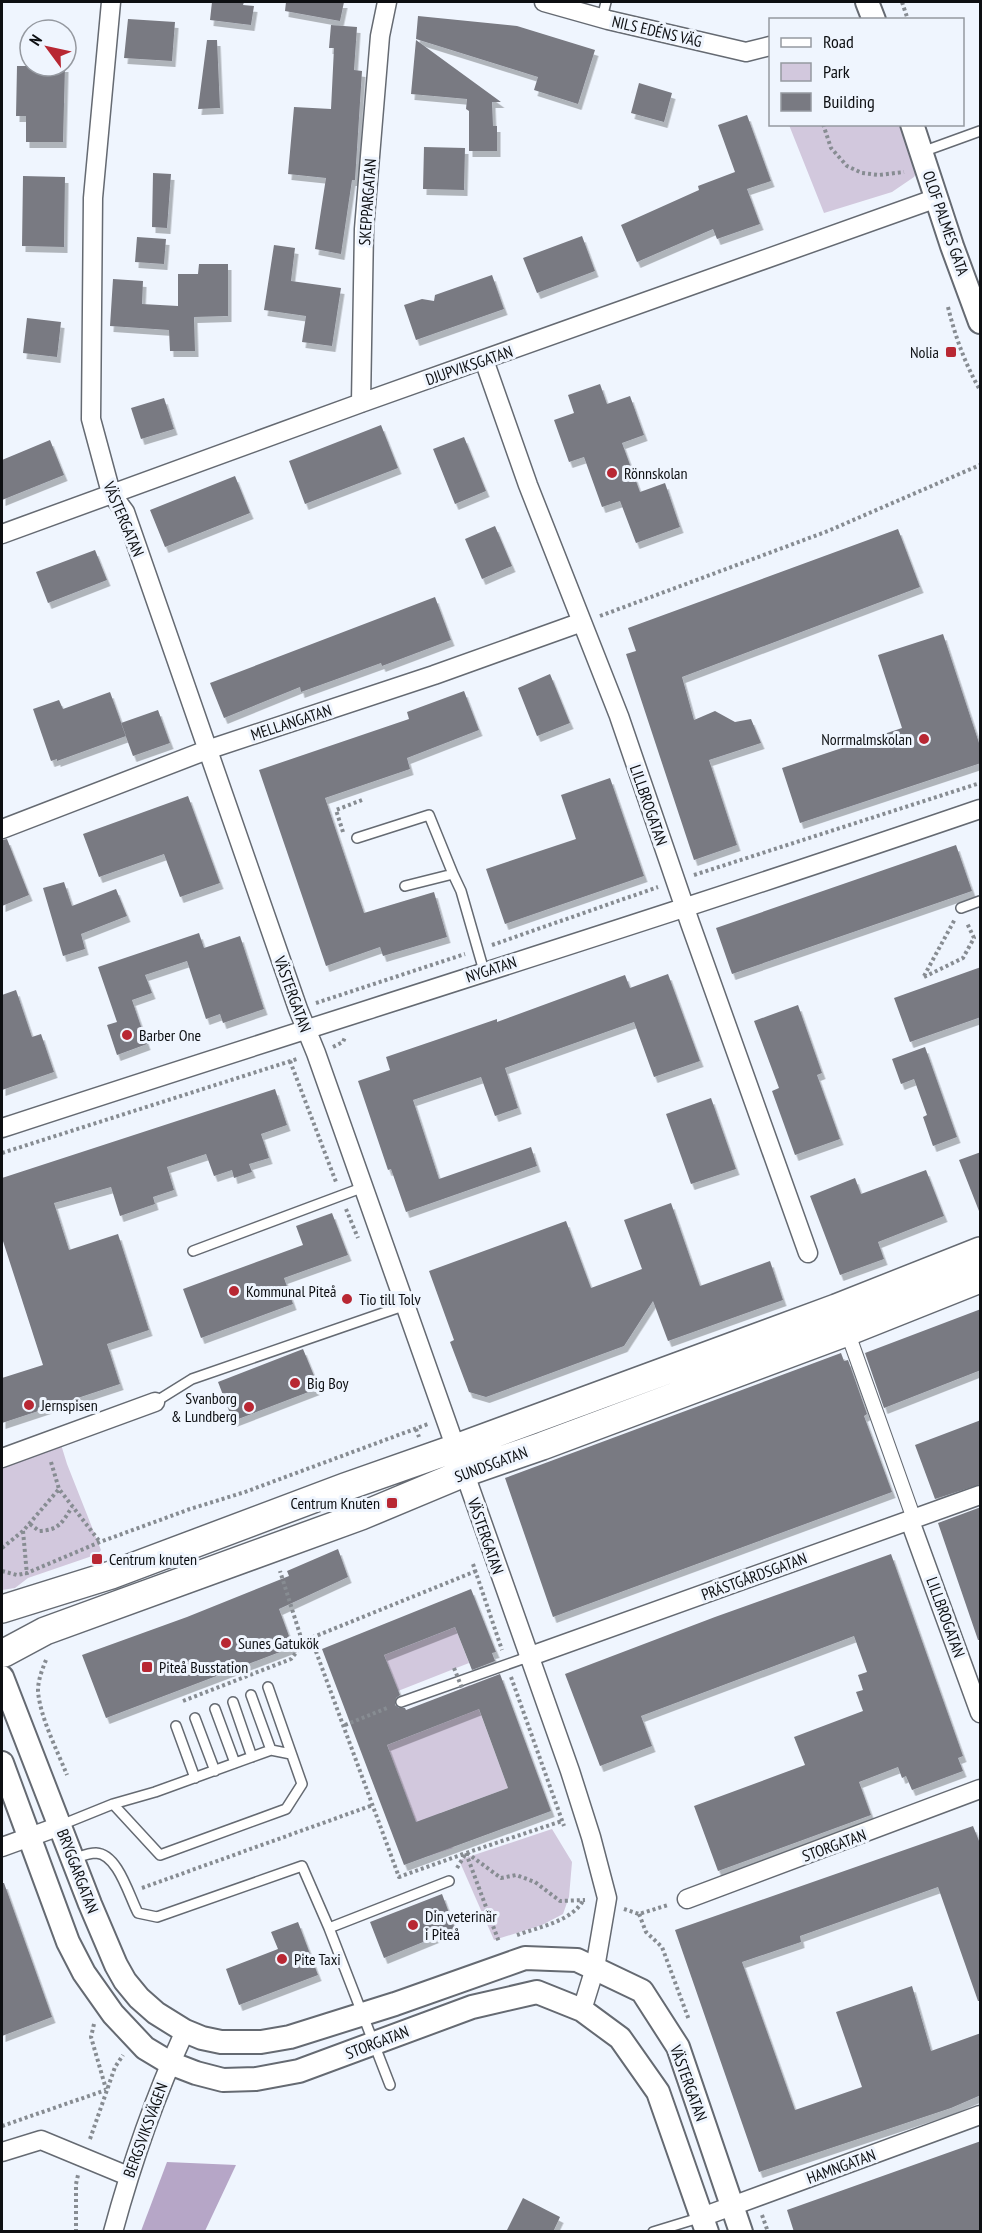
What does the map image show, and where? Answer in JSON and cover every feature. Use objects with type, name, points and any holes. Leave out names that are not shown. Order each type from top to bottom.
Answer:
[{"type":"main road","name":"SUNDSGATAN","points":[[2,1654],[45,1631],[361,1516],[460,1461],[981,1251]]},
{"type":"main road","name":"SUNDSGATAN","points":[[2,1609],[111,1575],[345,1487],[460,1461],[640,1409],[981,1279]]},
{"type":"street","name":"VÄSTERGATAN","points":[[111,2],[93,198],[91,419],[111,493],[125,512],[305,1029],[316,1053],[364,1187],[570,1771],[591,1837],[607,1898],[595,1968],[582,2010],[620,2038],[658,2092],[705,2224]]},
{"type":"street","name":"SKEPPARGATAN","points":[[361,403],[364,229],[380,36],[387,2]]},
{"type":"street","name":"NILS EDÉNS VÄG","points":[[544,2],[604,10],[746,52],[769,46]]},
{"type":"street","name":"OLOF PALMES GATA","points":[[913,126],[981,322]]},
{"type":"street","name":"DJUPVIKSGATAN","points":[[2,534],[361,403],[937,198]]},
{"type":"street","name":"LILLBROGATAN","points":[[484,360],[528,485],[619,716],[684,908],[808,1253]]},
{"type":"street","name":"MELLANGATAN","points":[[2,829],[207,750],[434,675],[582,622]]},
{"type":"street","name":"NYGATAN","points":[[2,1128],[684,908],[981,809]]},
{"type":"street","name":"LILLBROGATAN","points":[[851,1342],[981,1713]]},
{"type":"street","points":[[2,1458],[155,1402]]},
{"type":"street","name":"PRÄSTGÅRDSGATAN","points":[[528,1657],[981,1495]]},
{"type":"street","name":"BRYGGARGATAN","points":[[2,1654],[60,1826],[116,1965],[139,1998],[156,2013],[190,2033]]},
{"type":"street","name":"BRYGGARGATAN","points":[[2,1763],[68,1942],[84,1973],[106,2006],[145,2048],[170,2063]]},
{"type":"street","name":"STORGATAN","points":[[687,1899],[981,1789]]},
{"type":"street","points":[[2,1847],[60,1826]]},
{"type":"street","name":"STORGATAN","points":[[190,2033],[220,2042],[261,2042],[290,2037],[525,1958],[577,1960],[595,1968]]},
{"type":"street","name":"VÄSTERGATAN","points":[[595,1968],[642,1991],[678,2047],[741,2232]]},
{"type":"street","name":"STORGATAN","points":[[170,2063],[223,2080],[256,2079],[299,2071],[472,2007],[537,1992],[582,2010]]},
{"type":"street","name":"BERGSVIKSVÄGEN","points":[[113,2232],[128,2176],[155,2097],[170,2063],[190,2033]]},
{"type":"street","name":"HAMNGATAN","points":[[705,2224],[732,2206],[981,2115]]},
{"type":"street","points":[[2,2152],[41,2140],[128,2176]]},
{"type":"lane","points":[[922,152],[981,130]]},
{"type":"lane","points":[[357,838],[429,815],[461,891],[484,971]]},
{"type":"lane","points":[[405,886],[453,874]]},
{"type":"lane","points":[[961,908],[981,901]]},
{"type":"lane","points":[[193,1251],[364,1187]]},
{"type":"lane","points":[[155,1402],[192,1380],[406,1305]]},
{"type":"lane","points":[[402,1702],[528,1657]]},
{"type":"lane","points":[[113,1804],[160,1855],[286,1809],[302,1784],[268,1687]]},
{"type":"lane","points":[[250,1695],[271,1750]]},
{"type":"lane","points":[[233,1702],[252,1757]]},
{"type":"lane","points":[[215,1709],[234,1763]]},
{"type":"lane","points":[[195,1718],[215,1771]]},
{"type":"lane","points":[[176,1726],[195,1778]]},
{"type":"lane","points":[[60,1826],[113,1804],[195,1778],[271,1750],[291,1754]]},
{"type":"lane","points":[[72,1858],[95,1853],[108,1856],[117,1867],[138,1913],[157,1917],[302,1866],[364,2014],[390,2085]]},
{"type":"lane","points":[[329,1928],[448,1881]]},
{"type":"lane","points":[[653,2232],[705,2224]]},
{"type":"path","points":[[902,2],[907,18]]},
{"type":"path","points":[[824,126],[831,148],[847,166],[862,173],[879,175],[904,172]]},
{"type":"path","points":[[582,622],[828,531],[981,465]]},
{"type":"path","points":[[298,1009],[478,950],[675,881],[981,783]]},
{"type":"path","points":[[357,838],[345,841],[336,810],[362,800]]},
{"type":"path","points":[[961,908],[974,938],[963,958],[924,977],[956,918],[961,908]]},
{"type":"path","points":[[46,1442],[59,1489],[100,1542]]},
{"type":"path","points":[[2,1548],[30,1524],[59,1489]]},
{"type":"path","points":[[30,1524],[39,1531],[53,1530],[72,1507]]},
{"type":"path","points":[[23,1531],[27,1573],[34,1599]]},
{"type":"path","points":[[496,1564],[311,1638],[345,1725],[399,1877],[562,1821]]},
{"type":"path","points":[[183,1701],[291,1659],[303,1644],[278,1567]]},
{"type":"path","points":[[2,1571],[17,1575],[27,1573]]},
{"type":"path","points":[[475,1572],[566,1830]]},
{"type":"path","points":[[45,1631],[50,1648],[40,1676],[38,1689],[40,1705],[68,1779]]},
{"type":"path","points":[[454,1668],[462,1688]]},
{"type":"path","points":[[345,1725],[402,1702]]},
{"type":"path","points":[[128,1894],[373,1805]]},
{"type":"path","points":[[466,1853],[501,1878],[516,1875],[536,1882],[560,1901],[585,1900]]},
{"type":"path","points":[[466,1853],[499,1942]]},
{"type":"path","points":[[583,1889],[585,1900]]},
{"type":"path","points":[[662,1947],[646,1932],[639,1914],[687,1899]]},
{"type":"path","points":[[488,1946],[569,1916],[585,1900]]},
{"type":"path","points":[[2,2126],[106,2089],[91,2037],[92,2028],[106,2006]]},
{"type":"green space","points":[[789,126],[899,126],[909,149],[920,165],[914,177],[892,192],[824,213]]},
{"type":"green space","points":[[59,1438],[101,1550],[98,1554],[28,1578],[15,1588],[2,1590],[2,1462]]},
{"type":"green space","points":[[455,1627],[469,1663],[398,1691],[384,1655]]},
{"type":"green space","points":[[470,1685],[508,1788],[440,1813],[453,1848],[428,1856],[387,1745],[463,1715],[454,1692]]},
{"type":"green space","points":[[552,1829],[572,1862],[569,1897],[563,1914],[542,1925],[494,1940],[459,1860]]},
{"type":"shaded area","points":[[167,2162],[236,2165],[205,2231],[141,2231]]},
{"type":"building","points":[[212,2],[244,2],[243,5],[254,6],[251,25],[210,20]]},
{"type":"building","points":[[286,2],[344,2],[340,21],[285,11]]},
{"type":"building","points":[[418,16],[517,26],[595,50],[578,104],[534,90],[538,77],[416,39]]},
{"type":"building","points":[[128,19],[175,22],[172,61],[124,58]]},
{"type":"building","points":[[331,25],[357,27],[354,70],[362,71],[355,180],[352,180],[341,254],[315,249],[326,178],[288,174],[294,107],[331,109],[334,48],[329,48]]},
{"type":"building","points":[[207,40],[217,40],[220,108],[198,109]]},
{"type":"building","points":[[416,40],[501,102],[492,102],[493,126],[497,126],[497,151],[469,151],[467,99],[411,94]]},
{"type":"building","points":[[17,66],[18,78],[65,78],[63,142],[26,142],[26,116],[16,116]]},
{"type":"building","points":[[639,83],[672,93],[664,122],[631,113]]},
{"type":"building","points":[[747,115],[771,181],[747,189],[760,224],[717,239],[713,229],[637,262],[621,225],[699,190],[698,186],[735,172],[718,125]]},
{"type":"building","points":[[424,147],[465,148],[464,190],[423,189]]},
{"type":"building","points":[[153,173],[171,174],[167,228],[152,227]]},
{"type":"building","points":[[23,176],[65,177],[64,247],[22,246]]},
{"type":"building","points":[[582,236],[595,271],[537,293],[523,258]]},
{"type":"building","points":[[137,237],[166,239],[164,264],[135,262]]},
{"type":"building","points":[[274,245],[295,248],[291,281],[341,288],[332,346],[302,342],[306,316],[264,310]]},
{"type":"building","points":[[199,264],[228,264],[228,316],[194,317],[195,351],[170,351],[169,330],[110,326],[113,279],[143,281],[142,304],[178,306],[178,274],[198,274]]},
{"type":"building","points":[[492,275],[504,309],[416,340],[404,305],[422,299],[434,301],[435,295]]},
{"type":"building","points":[[27,318],[61,322],[57,357],[23,353]]},
{"type":"building","name":"Rönnskolan","points":[[600,384],[607,404],[630,396],[644,435],[622,443],[640,492],[665,483],[680,527],[636,543],[620,501],[602,507],[584,457],[569,462],[554,420],[574,413],[568,395]]},
{"type":"building","points":[[164,398],[174,429],[141,439],[131,408]]},
{"type":"building","points":[[381,425],[398,468],[305,504],[289,461]]},
{"type":"building","points":[[464,437],[486,491],[455,504],[433,449]]},
{"type":"building","points":[[50,440],[64,475],[2,500],[2,460]]},
{"type":"building","points":[[235,476],[250,513],[165,547],[150,510]]},
{"type":"building","points":[[495,526],[512,566],[482,579],[465,539]]},
{"type":"building","points":[[898,529],[920,587],[682,677],[694,720],[715,711],[735,722],[751,719],[761,743],[709,760],[737,845],[694,860],[626,654],[636,651],[628,628]]},
{"type":"building","points":[[95,550],[107,580],[48,603],[36,572]]},
{"type":"building","points":[[435,597],[451,640],[382,666],[381,663],[301,692],[300,687],[224,718],[210,683]]},
{"type":"building","name":"Norrmalmskolan","points":[[943,634],[981,749],[981,763],[800,823],[782,768],[902,728],[878,655]]},
{"type":"building","points":[[550,674],[570,723],[537,736],[518,688]]},
{"type":"building","points":[[464,691],[479,730],[407,758],[410,769],[325,798],[364,913],[434,892],[447,937],[383,956],[380,947],[326,966],[259,770],[409,719],[407,712]]},
{"type":"building","points":[[110,692],[126,736],[57,761],[57,759],[51,761],[33,709],[59,700],[63,709]]},
{"type":"building","points":[[158,710],[170,743],[133,756],[121,723]]},
{"type":"building","points":[[610,778],[644,876],[505,924],[486,869],[576,839],[561,795]]},
{"type":"building","points":[[188,796],[220,883],[180,897],[164,854],[99,877],[83,834]]},
{"type":"building","points":[[7,839],[29,895],[2,906],[2,840]]},
{"type":"building","points":[[956,845],[972,891],[732,974],[716,928]]},
{"type":"building","points":[[64,882],[72,906],[116,889],[127,916],[81,934],[85,949],[63,956],[43,888]]},
{"type":"building","points":[[199,933],[204,948],[240,936],[264,1009],[223,1023],[220,1014],[206,1019],[187,961],[145,975],[152,993],[132,1000],[147,1044],[117,1055],[107,1025],[117,1022],[98,967]]},
{"type":"building","points":[[981,967],[981,1017],[910,1042],[894,998]]},
{"type":"building","points":[[668,974],[700,1061],[654,1077],[634,1022],[505,1068],[518,1108],[495,1116],[481,1077],[413,1100],[439,1179],[531,1147],[537,1166],[406,1212],[391,1169],[388,1170],[358,1081],[390,1070],[386,1057],[497,1019],[497,1022],[625,975],[630,988]]},
{"type":"building","points":[[16,990],[32,1037],[41,1034],[54,1072],[2,1090],[2,995]]},
{"type":"building","points":[[798,1005],[822,1073],[817,1075],[840,1139],[795,1155],[772,1091],[779,1088],[754,1021]]},
{"type":"building","points":[[925,1047],[957,1137],[933,1146],[923,1117],[927,1115],[914,1079],[901,1084],[892,1059]]},
{"type":"building","points":[[275,1089],[287,1125],[261,1134],[269,1158],[249,1164],[252,1172],[234,1178],[232,1170],[214,1176],[206,1154],[167,1167],[174,1190],[153,1197],[155,1204],[120,1216],[111,1187],[54,1203],[69,1250],[118,1234],[149,1330],[107,1344],[120,1384],[2,1423],[2,1378],[43,1365],[2,1238],[2,1178]]},
{"type":"building","points":[[711,1098],[736,1169],[691,1184],[666,1114]]},
{"type":"building","points":[[981,1152],[981,1211],[979,1211],[959,1160]]},
{"type":"building","points":[[926,1170],[944,1216],[878,1242],[884,1259],[840,1275],[810,1196],[855,1178],[861,1194]]},
{"type":"building","points":[[671,1203],[700,1286],[770,1261],[783,1300],[668,1341],[653,1301],[624,1346],[486,1397],[469,1392],[450,1342],[454,1340],[429,1271],[566,1221],[591,1288],[642,1269],[624,1220]]},
{"type":"building","points":[[332,1213],[348,1255],[284,1278],[293,1304],[201,1338],[183,1289],[303,1245],[296,1226]]},
{"type":"building","points":[[981,1309],[981,1370],[884,1408],[865,1353]]},
{"type":"building","points":[[303,1349],[319,1388],[233,1421],[218,1382]]},
{"type":"building","points":[[841,1353],[844,1361],[848,1360],[867,1414],[864,1416],[892,1492],[553,1617],[505,1478]]},
{"type":"building","points":[[981,1420],[981,1484],[935,1499],[915,1445]]},
{"type":"building","points":[[981,1507],[981,1640],[978,1640],[938,1523]]},
{"type":"building","points":[[338,1549],[348,1577],[279,1609],[293,1647],[106,1718],[82,1655],[187,1617],[289,1576],[287,1571]]},
{"type":"building","points":[[891,1554],[963,1756],[958,1758],[963,1771],[912,1790],[906,1776],[902,1778],[898,1767],[859,1782],[871,1815],[718,1871],[694,1806],[805,1765],[794,1737],[863,1711],[856,1692],[863,1690],[858,1675],[867,1672],[854,1636],[641,1716],[652,1746],[600,1766],[565,1674]]},
{"type":"building","points":[[471,1589],[496,1652],[492,1653],[495,1661],[472,1670],[455,1627],[384,1655],[400,1695],[396,1698],[395,1705],[406,1710],[500,1674],[551,1811],[404,1865],[322,1649]],"holes":[[[479,1709],[508,1788],[416,1822],[387,1745]]]},
{"type":"building","points":[[973,1826],[981,1846],[981,2001],[978,2001],[938,1887],[800,1936],[801,1942],[742,1962],[795,2110],[862,2087],[836,2012],[912,1986],[931,2051],[981,2033],[981,2095],[951,2108],[759,2172],[675,1930]]},
{"type":"building","points":[[2,1883],[4,1883],[52,2017],[2,2036]]},
{"type":"building","name":"Din veterinär i Piteå","points":[[442,1894],[455,1929],[384,1958],[370,1922]]},
{"type":"building","name":"Pite Taxi","points":[[298,1922],[318,1975],[239,2005],[226,1969],[278,1949],[271,1932]]},
{"type":"building","points":[[981,2141],[981,2232],[794,2232],[787,2210]]},
{"type":"building","points":[[523,2198],[560,2217],[553,2232],[506,2232]]},
{"type":"place","name":"Nolia","points":[[951,352]]},
{"type":"place","name":"Rönnskolan","points":[[612,473]]},
{"type":"place","name":"Norrmalmskolan","points":[[924,739]]},
{"type":"place","name":"Barber One","points":[[127,1035]]},
{"type":"place","name":"Kommunal Piteå","points":[[234,1291]]},
{"type":"place","name":"Tio till Tolv","points":[[347,1299]]},
{"type":"place","name":"Big Boy","points":[[295,1383]]},
{"type":"place","name":"Jernspisen","points":[[29,1405]]},
{"type":"place","name":"Svanborg & Lundberg","points":[[249,1407]]},
{"type":"place","name":"Centrum Knuten","points":[[392,1503]]},
{"type":"place","name":"Centrum knuten","points":[[97,1559]]},
{"type":"place","name":"Sunes Gatukök","points":[[226,1643]]},
{"type":"place","name":"Piteå Busstation","points":[[147,1667]]},
{"type":"place","name":"Din veterinär i Piteå","points":[[413,1925]]},
{"type":"place","name":"Pite Taxi","points":[[282,1959]]}]
